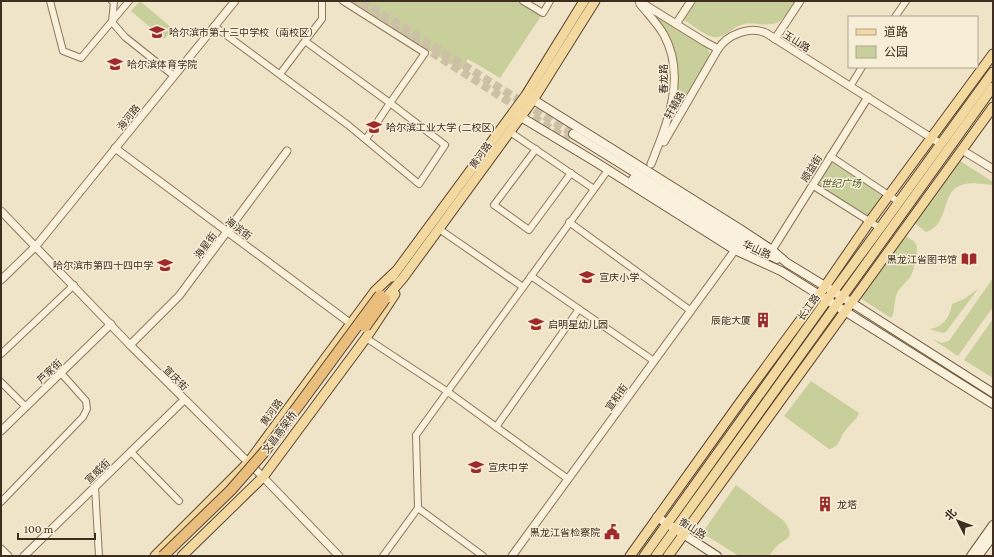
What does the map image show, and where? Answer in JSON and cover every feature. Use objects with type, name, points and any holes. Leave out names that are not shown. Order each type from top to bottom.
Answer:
[{"type":"highway","name":"文昌高架桥","points":[[163,556],[231,490],[265,451],[383,297]]},
{"type":"highway","name":"文昌高架桥","points":[[172,556],[236,494],[266,460],[383,297]]},
{"type":"main road","name":"黄河路","points":[[530,97],[584,1]]},
{"type":"main road","name":"黄河路","points":[[155,556],[248,463],[350,323],[375,291],[395,272],[518,115],[595,1]]},
{"type":"main road","points":[[630,556],[657,517],[823,298],[825,286],[870,221],[993,54]]},
{"type":"main road","name":"长江路","points":[[656,556],[671,526],[823,298],[833,291],[993,72]]},
{"type":"main road","name":"长江路","points":[[644,556],[671,526],[836,305],[993,87]]},
{"type":"main road","name":"华山路","points":[[530,97],[649,168],[772,250],[787,263],[993,394]]},
{"type":"main road","points":[[668,556],[993,107]]},
{"type":"main road","name":"黄河路","points":[[182,556],[263,477],[366,338],[390,302],[403,278],[510,132],[518,115]]},
{"type":"main road","name":"华山路","points":[[518,115],[736,250],[781,271],[993,404]]},
{"type":"main road","points":[[781,271],[571,137],[763,252],[787,263]]},
{"type":"main road","name":"黄河路","points":[[383,297],[395,272]]},
{"type":"main road","name":"黄河路","points":[[383,297],[403,278]]},
{"type":"main road","name":"衡山路","points":[[657,517],[717,556]]},
{"type":"main road","points":[[971,556],[993,525]]},
{"type":"main road","points":[[978,556],[993,536]]},
{"type":"street","points":[[50,1],[63,51],[81,58],[129,1]]},
{"type":"street","points":[[112,1],[114,2],[112,22],[125,37],[174,76]]},
{"type":"street","name":"海河路","points":[[1,280],[36,246],[235,1]]},
{"type":"street","points":[[280,74],[322,19],[322,1]]},
{"type":"street","points":[[343,1],[425,53],[366,139]]},
{"type":"street","points":[[523,1],[542,13],[550,1]]},
{"type":"street","points":[[638,1],[718,49]]},
{"type":"street","name":"春龙路","points":[[638,1],[664,34],[673,60],[674,89],[672,103],[663,134],[649,168]]},
{"type":"street","points":[[676,24],[691,1]]},
{"type":"street","points":[[775,39],[800,1]]},
{"type":"street","points":[[896,16],[906,1]]},
{"type":"street","points":[[214,26],[348,125],[419,184],[445,145],[305,41]]},
{"type":"street","name":"玉山路","points":[[718,49],[730,38],[741,32],[750,30],[763,32],[851,85],[933,137],[941,144]]},
{"type":"street","name":"轩辕路","points":[[649,168],[718,49]]},
{"type":"street","points":[[851,85],[861,68]]},
{"type":"street","name":"顺益街","points":[[772,250],[868,97]]},
{"type":"street","points":[[510,132],[594,189]]},
{"type":"street","name":"海滨街","points":[[115,148],[350,323]]},
{"type":"street","points":[[536,149],[494,205],[530,230],[571,173]]},
{"type":"street","points":[[962,150],[993,169]]},
{"type":"street","name":"海星街","points":[[130,345],[179,296],[287,151]]},
{"type":"street","points":[[830,156],[899,202]]},
{"type":"street","points":[[383,556],[418,508],[416,435],[608,170]]},
{"type":"street","points":[[812,185],[880,228]]},
{"type":"street","name":"宣庆街","points":[[1,211],[74,285],[130,345],[263,477],[339,556]]},
{"type":"street","points":[[569,222],[691,311]]},
{"type":"street","points":[[440,229],[523,287]]},
{"type":"street","name":"宣和街","points":[[512,556],[736,250]]},
{"type":"street","points":[[531,276],[654,361]]},
{"type":"street","points":[[1,354],[74,285]]},
{"type":"street","points":[[496,426],[579,309]]},
{"type":"street","name":"芦家街","points":[[1,431],[111,324]]},
{"type":"street","points":[[366,338],[448,392],[568,479]]},
{"type":"street","points":[[1,502],[82,417],[87,409],[86,401],[61,373]]},
{"type":"street","points":[[1,382],[26,407]]},
{"type":"street","name":"宣威街","points":[[24,556],[184,400]]},
{"type":"street","points":[[131,452],[179,501]]},
{"type":"street","points":[[95,487],[99,556]]},
{"type":"street","points":[[418,508],[483,556]]},
{"type":"street","points":[[1,549],[8,556]]},
{"type":"green space","points":[[140,1],[173,29],[164,39],[131,11]]},
{"type":"green space","points":[[350,1],[517,1],[540,15],[543,13],[500,78],[468,59],[460,70]]},
{"type":"green space","points":[[696,1],[795,1],[780,21],[771,24],[751,23],[741,25],[724,35],[713,37],[684,20]]},
{"type":"green space","points":[[655,14],[701,42],[708,49],[710,55],[679,108],[676,107],[678,71],[676,54],[669,37],[654,17]]},
{"type":"green space","points":[[957,159],[993,182],[993,185],[971,183],[963,184],[953,190],[938,223],[926,232],[913,222]]},
{"type":"green space","name":"世纪广场","points":[[830,161],[884,194],[869,216],[816,184]]},
{"type":"green space","points":[[904,235],[916,244],[916,256],[912,274],[896,294],[894,312],[891,318],[860,298]]},
{"type":"green space","points":[[993,278],[993,307],[958,356],[932,339],[942,343],[949,341]]},
{"type":"green space","points":[[978,289],[946,332],[943,333],[929,329],[938,327],[945,321],[952,304],[964,299]]},
{"type":"green space","points":[[993,319],[993,378],[964,360]]},
{"type":"green space","points":[[811,381],[859,413],[843,433],[835,447],[829,449],[784,416]]},
{"type":"green space","points":[[736,485],[784,521],[788,527],[790,532],[788,538],[778,545],[769,556],[739,556],[702,533]]},
{"type":"tunnel","points":[[351,1],[569,140]]},
{"type":"tunnel","points":[[362,1],[573,134]]},
{"type":"place","name":"哈尔滨市第十三中学校（南校区）","points":[[157,32]]},
{"type":"place","name":"哈尔滨体育学院","points":[[115,64]]},
{"type":"place","name":"哈尔滨工业大学 (二校区)","points":[[374,127]]},
{"type":"place","name":"黑龙江省图书馆","points":[[969,259]]},
{"type":"place","name":"哈尔滨市第四十四中学","points":[[165,265]]},
{"type":"place","name":"宣庆小学","points":[[587,277]]},
{"type":"place","name":"辰能大厦","points":[[763,320]]},
{"type":"place","name":"启明星幼儿园","points":[[536,324]]},
{"type":"place","name":"宣庆中学","points":[[476,467]]},
{"type":"place","name":"龙塔","points":[[825,504]]},
{"type":"place","name":"黑龙江省检察院","points":[[612,532]]}]
